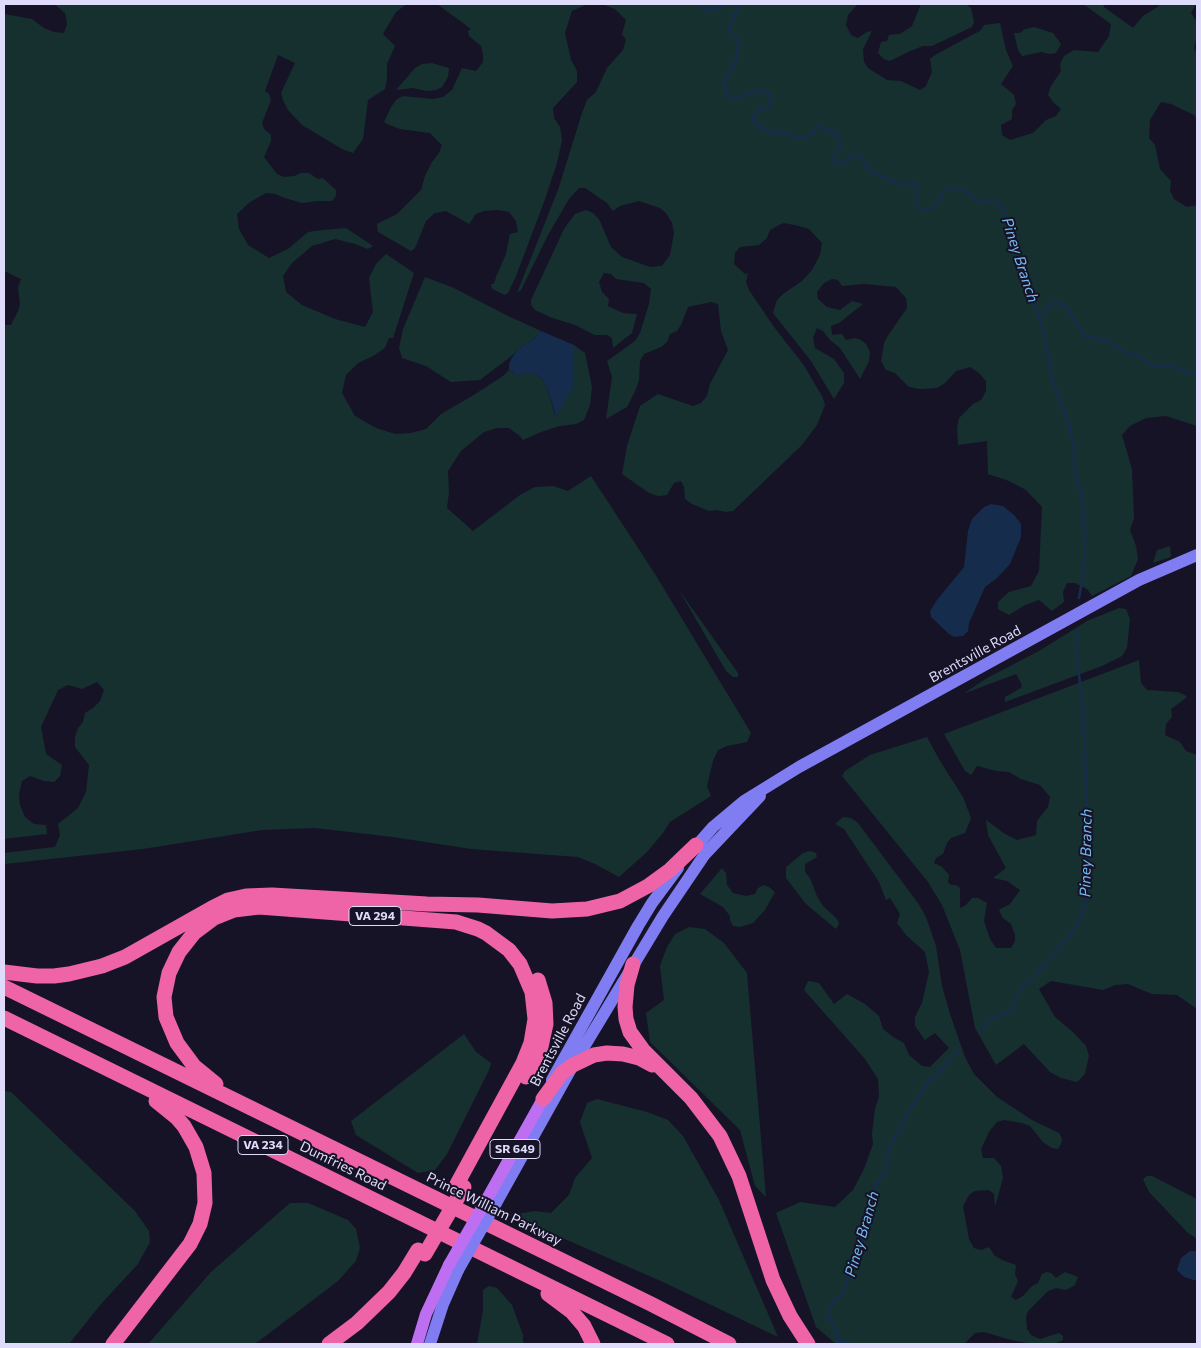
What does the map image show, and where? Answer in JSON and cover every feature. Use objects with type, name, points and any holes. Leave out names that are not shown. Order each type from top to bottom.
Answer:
[{"type":"highway","points":[[4,972],[54,976],[102,966],[125,957],[228,900],[246,896],[272,895],[478,905],[552,911],[598,907],[620,901],[648,886],[670,870],[696,845]]},
{"type":"highway","points":[[427,904],[472,916],[492,925],[512,939],[531,964],[541,988],[547,1014],[544,1036],[536,1058],[460,1185]]},
{"type":"highway","name":"VA 294","points":[[243,1105],[202,1073],[188,1059],[172,1035],[166,1016],[164,997],[168,973],[186,942],[202,925],[218,916],[234,910],[259,908],[456,922],[469,925],[494,938],[516,958],[524,971],[532,992],[534,1019],[530,1043],[523,1063],[460,1185],[422,1252],[390,1292],[357,1323],[329,1344]]},
{"type":"highway","points":[[633,964],[626,991],[626,1019],[630,1032],[662,1071],[691,1098],[720,1136],[739,1176],[773,1280],[790,1316],[808,1344]]},
{"type":"highway","name":"VA 234","points":[[4,987],[243,1105]]},
{"type":"highway","name":"Dumfries Road","points":[[4,1018],[667,1344]]},
{"type":"highway","points":[[543,1099],[558,1078],[573,1065],[594,1055],[614,1053],[631,1056],[662,1071]]},
{"type":"highway","points":[[113,1344],[195,1236],[203,1214],[206,1194],[203,1165],[196,1147],[184,1126],[168,1110],[117,1075]]},
{"type":"highway","name":"Prince William Parkway","points":[[243,1105],[729,1344]]},
{"type":"highway","points":[[447,1236],[563,1304],[584,1326],[593,1344]]},
{"type":"highway","points":[[346,1344],[389,1305],[407,1283],[422,1252]]},
{"type":"main road","name":"Brentsville Road","points":[[492,1201],[555,1073],[643,918],[696,845],[725,816],[744,801],[835,746],[1139,580],[1197,556]]},
{"type":"main road","name":"Brentsville Road","points":[[417,1344],[426,1314],[663,916],[698,863],[771,786]]},
{"type":"main road","name":"Brentsville Road","points":[[430,1344],[453,1268]]},
{"type":"green space","points":[[54,4],[407,4],[396,12],[383,34],[395,46],[387,64],[385,89],[368,100],[363,139],[353,153],[342,149],[302,125],[288,110],[281,93],[295,63],[278,55],[265,91],[269,94],[271,100],[262,123],[264,129],[271,135],[271,141],[264,157],[277,174],[284,177],[309,173],[318,179],[323,178],[336,190],[336,196],[332,201],[302,203],[266,193],[250,202],[237,214],[239,229],[248,245],[269,258],[288,249],[308,232],[323,230],[346,228],[373,246],[368,249],[335,239],[312,246],[292,263],[283,276],[286,292],[302,305],[335,319],[365,327],[373,312],[369,278],[376,264],[386,254],[414,273],[393,338],[389,338],[385,348],[358,363],[346,375],[342,393],[355,416],[376,428],[395,434],[411,433],[426,429],[441,414],[503,376],[509,370],[513,373],[531,373],[542,379],[547,387],[555,415],[574,385],[574,345],[585,353],[592,387],[590,405],[584,420],[576,424],[560,426],[541,432],[523,440],[509,428],[497,428],[484,432],[461,451],[448,471],[449,492],[447,508],[473,531],[520,495],[535,487],[553,486],[568,491],[591,476],[655,574],[751,733],[747,742],[718,750],[713,761],[707,786],[711,796],[670,822],[647,852],[619,877],[578,857],[471,849],[315,828],[262,830],[143,849],[4,864],[4,853],[55,847],[60,835],[58,824],[78,808],[86,792],[89,765],[75,747],[75,737],[78,728],[83,722],[85,713],[100,701],[104,690],[97,682],[82,689],[68,685],[58,690],[41,727],[46,754],[62,765],[60,776],[54,782],[30,776],[22,781],[19,794],[20,805],[25,817],[34,824],[46,825],[47,834],[4,839],[4,325],[11,325],[18,311],[20,304],[18,288],[21,279],[4,271],[4,14],[32,19],[44,28],[64,33],[67,24],[65,13]]},
{"type":"green space","points":[[437,4],[588,4],[572,11],[565,33],[571,60],[577,71],[577,82],[553,108],[554,118],[560,127],[562,140],[557,163],[516,276],[508,293],[505,295],[492,289],[491,284],[494,284],[506,254],[510,234],[518,232],[516,221],[509,212],[498,210],[484,211],[476,214],[469,224],[446,211],[435,213],[426,221],[415,248],[411,251],[378,232],[377,224],[397,214],[421,190],[425,176],[442,145],[430,133],[400,129],[384,122],[391,107],[397,99],[403,96],[433,99],[443,97],[452,90],[462,68],[476,71],[483,62],[481,46],[469,36],[468,31],[471,29]]},
{"type":"green space","points":[[593,4],[858,4],[848,15],[846,25],[851,35],[858,38],[872,31],[863,49],[864,62],[868,68],[887,80],[901,81],[920,90],[926,86],[932,72],[930,59],[980,31],[984,25],[1000,23],[1006,50],[1013,66],[1001,84],[1014,95],[1016,104],[1012,110],[1012,119],[1001,125],[1002,135],[1010,140],[1033,133],[1046,120],[1056,116],[1061,109],[1048,95],[1051,86],[1061,71],[1060,64],[1064,56],[1074,50],[1098,52],[1109,36],[1111,24],[1083,4],[1103,4],[1104,7],[1133,28],[1143,16],[1159,6],[1159,4],[1196,4],[1191,13],[1197,22],[1197,37],[1194,48],[1197,55],[1197,119],[1194,115],[1171,104],[1161,102],[1150,120],[1149,138],[1155,145],[1160,169],[1171,181],[1170,191],[1174,199],[1187,207],[1197,205],[1197,426],[1166,416],[1146,418],[1130,426],[1122,435],[1132,469],[1134,518],[1130,530],[1136,546],[1138,559],[1131,576],[1092,596],[1087,589],[1075,583],[1067,583],[1063,592],[1064,602],[1052,611],[1039,600],[1025,605],[1009,615],[998,609],[998,602],[1009,592],[1031,586],[1039,571],[1042,507],[1026,490],[1009,481],[988,474],[987,441],[958,445],[957,428],[959,418],[973,404],[981,400],[986,391],[986,381],[970,367],[956,371],[945,383],[937,388],[920,389],[909,387],[895,373],[886,370],[881,361],[884,343],[907,308],[906,298],[896,287],[864,284],[842,286],[838,280],[832,279],[824,283],[817,292],[818,299],[827,307],[840,310],[852,301],[863,304],[839,323],[831,326],[832,335],[842,334],[846,340],[855,338],[861,340],[866,344],[870,352],[869,361],[860,379],[840,348],[823,331],[817,328],[813,338],[815,348],[834,359],[844,373],[844,383],[834,399],[811,361],[773,313],[777,300],[802,281],[812,270],[820,255],[822,243],[809,229],[799,226],[784,223],[770,230],[767,238],[759,245],[740,247],[735,253],[734,264],[745,274],[748,273],[746,282],[749,290],[774,327],[803,364],[822,396],[825,405],[817,425],[801,446],[733,511],[709,511],[692,504],[685,499],[684,487],[681,481],[674,483],[667,495],[658,496],[649,493],[622,474],[627,446],[640,406],[658,394],[693,406],[701,403],[707,396],[710,384],[728,350],[721,331],[718,304],[711,302],[688,307],[681,325],[677,331],[670,334],[667,342],[661,347],[644,354],[640,361],[639,380],[627,407],[606,419],[612,377],[607,361],[635,341],[640,333],[649,304],[651,289],[644,283],[616,279],[611,274],[604,273],[599,282],[602,292],[609,299],[608,306],[623,313],[637,314],[632,333],[613,348],[612,338],[607,335],[595,335],[575,325],[535,310],[531,305],[531,300],[564,229],[575,214],[586,210],[593,213],[599,219],[611,247],[622,257],[650,267],[662,266],[670,255],[674,233],[672,223],[666,213],[660,208],[639,201],[620,206],[613,211],[607,203],[585,188],[579,188],[569,199],[548,235],[521,290],[517,293],[558,190],[587,100],[596,92],[607,68],[623,50],[626,40],[622,34],[626,20],[615,9]]},
{"type":"green space","points":[[921,4],[966,4],[971,8],[974,22],[972,27],[932,46],[923,46],[890,61],[884,59],[878,53],[881,42],[887,41],[889,35],[900,34],[912,26]]},
{"type":"green space","points":[[1034,27],[1053,33],[1061,44],[1056,53],[1041,52],[1022,56],[1018,50],[1014,33],[1020,33],[1025,29]]},
{"type":"green space","points":[[432,63],[449,68],[448,77],[442,87],[426,91],[413,88],[396,90],[415,68],[422,64]]},
{"type":"green space","points":[[425,277],[454,288],[541,331],[534,339],[518,349],[480,380],[451,382],[426,366],[402,358],[399,348],[403,329]]},
{"type":"green space","points":[[1170,546],[1171,557],[1153,563],[1157,550]]},
{"type":"green space","points":[[679,590],[738,673],[738,677],[733,677],[726,671]]},
{"type":"green space","points":[[1119,608],[1126,609],[1130,619],[1127,648],[1122,656],[1102,666],[1005,702],[1005,697],[1021,688],[1022,685],[1016,674],[963,694],[987,678],[1039,651],[1087,621]]},
{"type":"green space","points":[[1139,660],[1141,683],[1147,690],[1178,692],[1187,696],[1171,709],[1172,717],[1166,724],[1165,735],[1180,742],[1186,751],[1197,755],[1197,1009],[1177,995],[1152,994],[1128,984],[1115,985],[1103,990],[1051,981],[1039,989],[1055,1017],[1086,1046],[1089,1056],[1085,1074],[1077,1082],[1061,1078],[1050,1072],[1024,1044],[996,1065],[975,1028],[960,950],[942,905],[928,882],[842,776],[845,771],[870,755],[927,737],[963,797],[971,818],[965,833],[951,838],[943,854],[936,858],[934,863],[942,867],[949,875],[948,882],[951,885],[956,885],[960,888],[960,908],[965,906],[972,898],[978,898],[987,903],[984,921],[990,939],[996,948],[1011,948],[1015,941],[1015,935],[1011,924],[1003,918],[999,910],[1010,904],[1020,890],[1007,881],[993,878],[1006,868],[988,835],[986,820],[1017,840],[1036,835],[1037,821],[1048,807],[1050,797],[1040,785],[1021,779],[1009,772],[977,766],[971,775],[965,771],[944,734]]},
{"type":"green space","points":[[843,817],[851,818],[858,823],[918,903],[926,917],[936,946],[942,986],[950,1014],[965,1057],[974,1074],[997,1097],[1032,1120],[1059,1133],[1062,1138],[1058,1149],[1052,1148],[1043,1142],[1030,1126],[1004,1120],[997,1122],[989,1132],[981,1149],[983,1158],[994,1158],[1001,1166],[1003,1178],[995,1207],[994,1194],[989,1190],[975,1191],[969,1195],[963,1206],[969,1239],[974,1248],[981,1250],[989,1247],[994,1255],[1016,1265],[1015,1274],[1018,1281],[1011,1297],[1016,1300],[1023,1296],[1032,1286],[1038,1283],[1042,1274],[1046,1272],[1051,1273],[1056,1278],[1065,1272],[1078,1277],[1075,1285],[1066,1290],[1056,1288],[1048,1291],[1028,1311],[1026,1317],[1027,1329],[1031,1335],[1040,1339],[1059,1333],[1063,1336],[1063,1340],[1054,1344],[1033,1344],[984,1332],[975,1333],[964,1344],[836,1344],[816,1327],[776,1213],[800,1202],[835,1207],[853,1190],[864,1169],[873,1144],[872,1133],[875,1109],[879,1096],[878,1079],[865,1059],[804,990],[808,981],[819,983],[834,1004],[847,994],[865,1004],[879,1016],[883,1029],[904,1043],[909,1055],[922,1066],[930,1067],[949,1048],[935,1033],[925,1040],[915,1026],[915,1017],[922,1003],[929,972],[925,952],[906,935],[897,923],[900,914],[890,898],[886,900],[879,882],[844,829],[835,824]]},
{"type":"green space","points":[[810,851],[816,853],[817,857],[805,864],[805,872],[810,878],[823,906],[839,923],[836,929],[806,904],[786,878],[786,867],[803,853]]},
{"type":"green space","points":[[722,868],[726,873],[727,885],[733,893],[746,896],[755,894],[758,888],[764,885],[775,892],[765,910],[753,923],[740,927],[733,926],[730,916],[723,907],[700,894]]},
{"type":"green space","points":[[689,927],[705,929],[724,943],[747,973],[766,1197],[755,1186],[740,1130],[650,1042],[646,1013],[664,1000],[660,966],[667,947],[675,934]]},
{"type":"green space","points":[[464,1034],[476,1052],[491,1063],[447,1154],[435,1170],[418,1173],[356,1135],[351,1121]]},
{"type":"green space","points":[[4,1091],[11,1092],[135,1211],[149,1231],[150,1242],[138,1264],[101,1304],[69,1344],[4,1344]]},
{"type":"green space","points":[[597,1099],[647,1112],[668,1120],[683,1136],[719,1200],[778,1337],[663,1282],[510,1215],[535,1211],[551,1213],[569,1195],[575,1178],[592,1158],[580,1122],[587,1103]]},
{"type":"green space","points":[[1147,1176],[1152,1176],[1197,1199],[1197,1239],[1187,1232],[1149,1192],[1143,1179]]},
{"type":"green space","points":[[290,1203],[308,1203],[348,1220],[356,1229],[360,1248],[356,1261],[338,1281],[253,1344],[148,1344],[211,1272]]},
{"type":"green space","points":[[489,1286],[497,1288],[512,1305],[523,1335],[523,1344],[477,1344],[483,1311],[483,1290]]},
{"type":"water","points":[[541,331],[574,345],[574,385],[556,416],[547,387],[542,379],[531,373],[517,375],[509,370],[511,359],[518,349],[534,339]]},
{"type":"water","points":[[991,504],[1003,506],[1014,515],[1021,524],[1021,537],[1010,564],[997,578],[985,587],[969,623],[968,631],[963,636],[954,637],[931,617],[930,611],[964,567],[968,531],[972,519],[984,507]]},
{"type":"water","points":[[1190,1251],[1197,1251],[1197,1281],[1184,1277],[1177,1270],[1181,1258]]},
{"type":"waterway","name":"Piney Branch","points":[[700,4],[705,10],[729,4]]},
{"type":"waterway","name":"Piney Branch","points":[[736,4],[739,6],[729,28],[731,33],[738,39],[739,44],[736,52],[737,57],[724,81],[724,85],[728,95],[735,100],[747,93],[765,91],[771,96],[768,108],[759,110],[754,114],[753,120],[761,128],[766,128],[771,134],[778,131],[802,138],[812,134],[817,126],[836,133],[841,145],[833,159],[836,163],[842,164],[854,155],[861,155],[867,169],[899,184],[914,183],[917,185],[917,206],[922,209],[929,209],[935,206],[946,188],[962,189],[981,201],[995,201],[1004,210],[1015,237],[1046,342],[1052,379],[1068,422],[1074,446],[1074,464],[1081,494],[1085,537],[1084,570],[1079,598]]},
{"type":"waterway","points":[[1039,316],[1045,313],[1050,304],[1062,304],[1067,307],[1085,336],[1108,341],[1126,353],[1142,357],[1151,365],[1174,367],[1188,373],[1197,373]]},
{"type":"waterway","name":"Piney Branch","points":[[980,1032],[988,1020],[1014,1010],[1017,994],[1050,959],[1078,924],[1086,901],[1089,855],[1083,707],[1076,651],[1078,631]]},
{"type":"waterway","name":"Piney Branch","points":[[838,1344],[837,1331],[828,1317],[829,1309],[833,1302],[840,1297],[847,1284],[849,1269],[862,1234],[868,1206],[876,1185],[886,1170],[890,1145],[900,1131],[907,1114],[929,1081],[958,1050]]},
{"type":"waterway","points":[[838,1339],[850,1344]]}]
